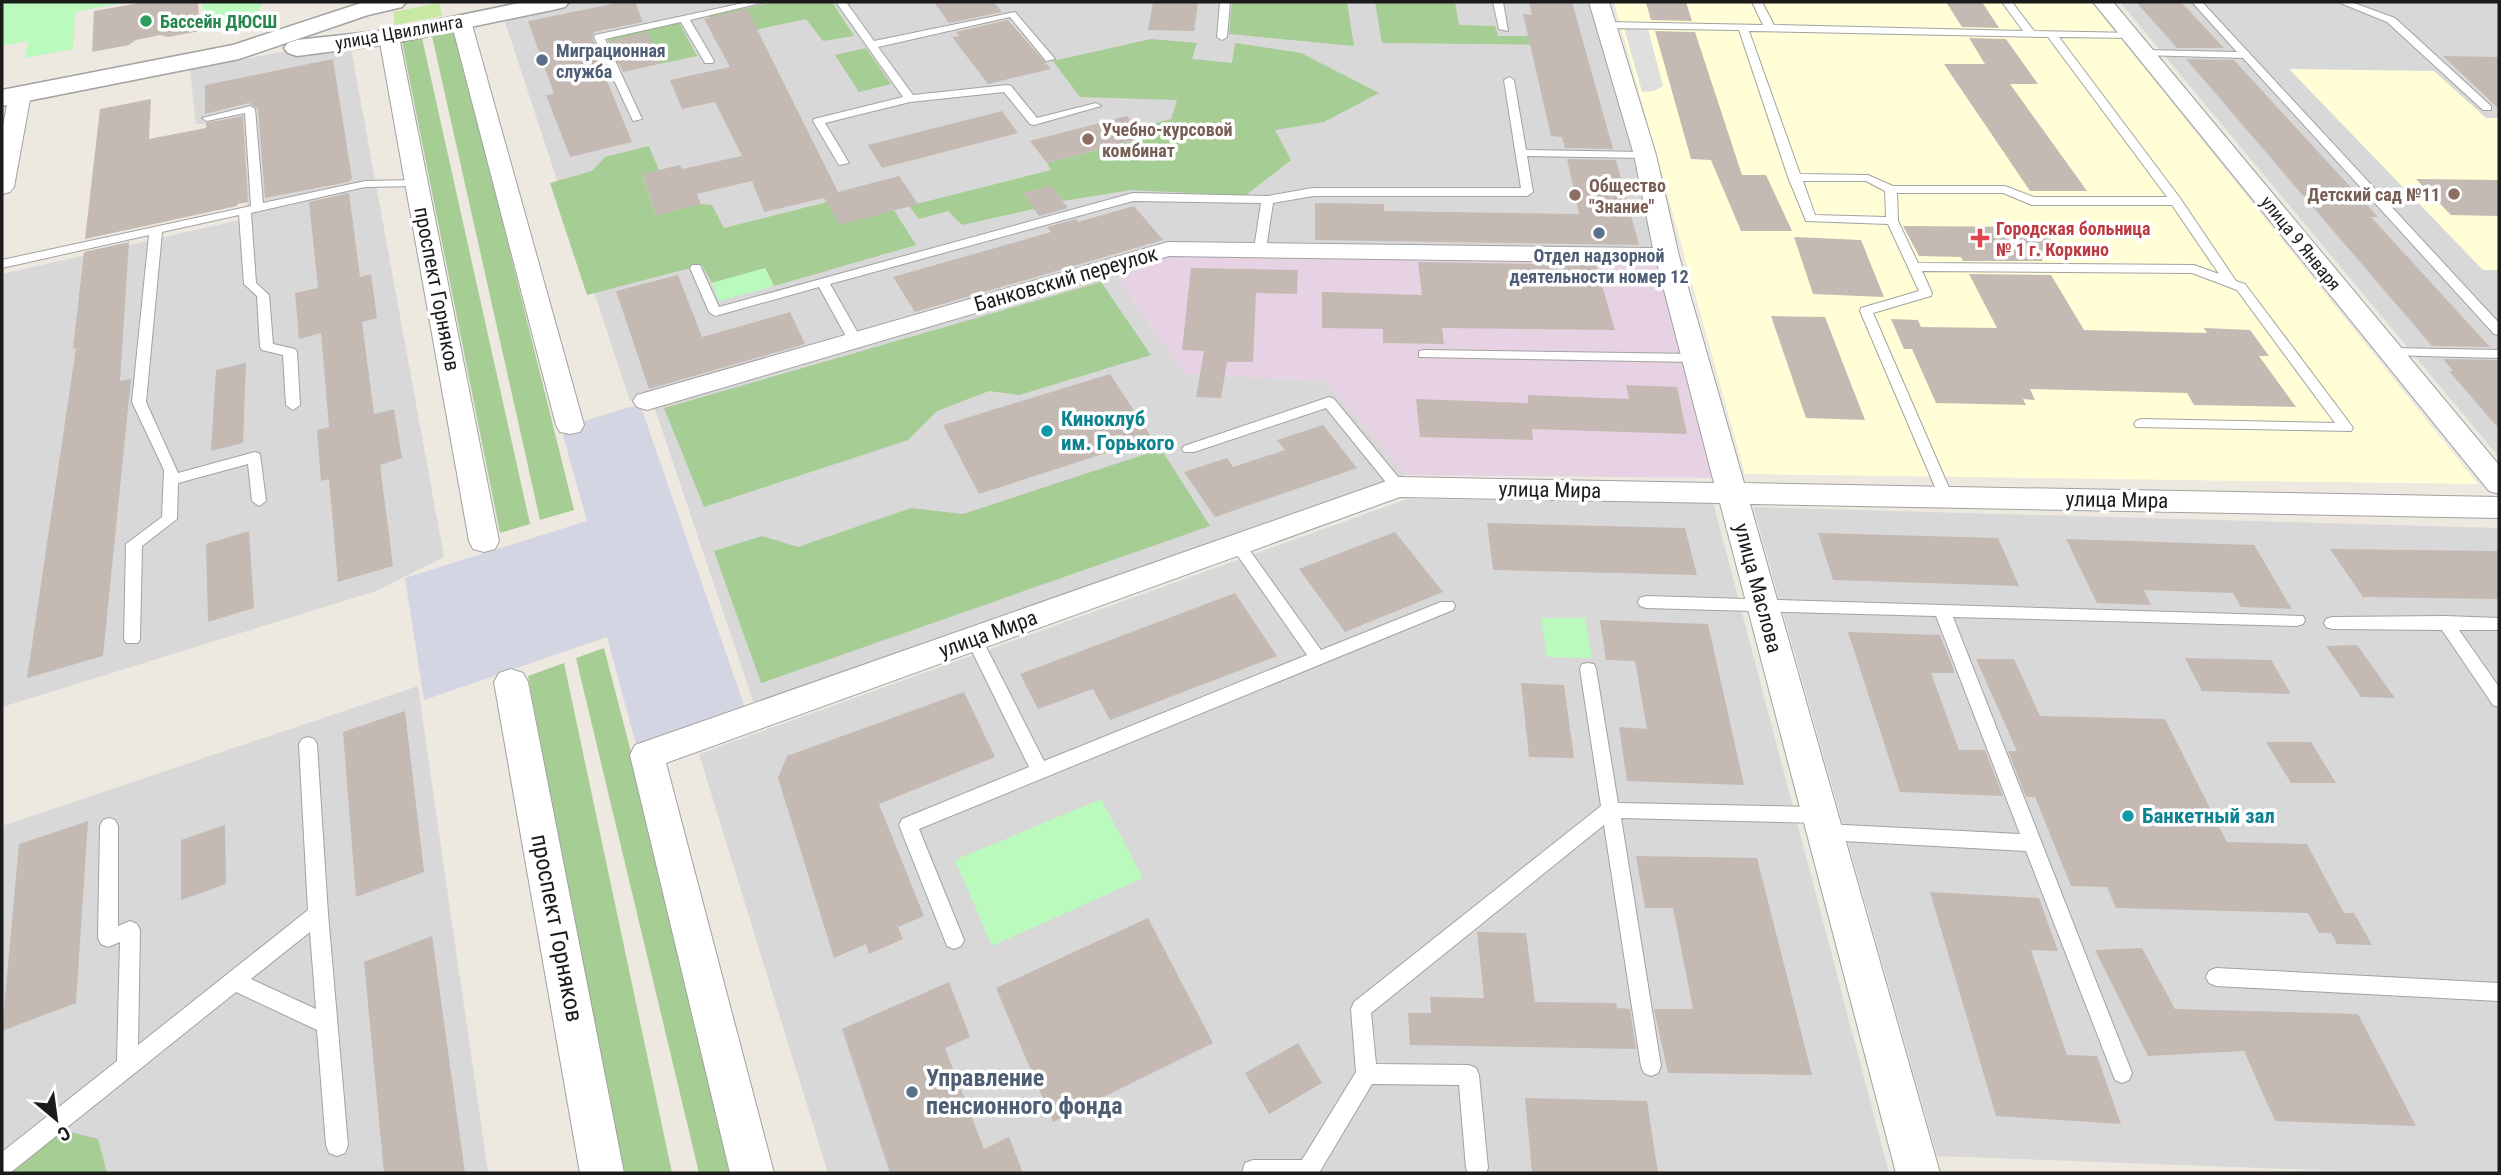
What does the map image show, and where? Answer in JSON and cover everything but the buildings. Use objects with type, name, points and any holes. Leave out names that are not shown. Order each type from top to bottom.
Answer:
[{"type":"street","name":"улица Цвиллинга","points":[[11,96],[239,51],[360,10],[394,2]]},
{"type":"street","name":"улица Цвиллинга","points":[[239,51],[306,47],[389,37],[557,2]]},
{"type":"street","name":"улица 9 Января","points":[[2104,2],[2499,484]]},
{"type":"street","name":"улица Маслова","points":[[1602,13],[1645,155],[1667,256],[1918,1173]]},
{"type":"street","points":[[461,21],[570,425]]},
{"type":"street","name":"проспект Горняков","points":[[389,37],[484,541]]},
{"type":"street","points":[[2,187],[11,96]]},
{"type":"street","name":"Банковский переулок","points":[[647,401],[1168,249],[1667,256]]},
{"type":"street","name":"улица Мира","points":[[752,1173],[648,755],[1398,487],[2499,508]]},
{"type":"street","name":"проспект Горняков","points":[[511,682],[602,1173]]},
{"type":"lane","points":[[637,120],[599,37],[760,2]]},
{"type":"lane","points":[[841,2],[910,99]]},
{"type":"lane","points":[[1002,2],[1050,59]]},
{"type":"lane","points":[[1222,37],[1225,2]]},
{"type":"lane","points":[[1498,2],[1504,29]]},
{"type":"lane","points":[[1757,2],[1770,28]]},
{"type":"lane","points":[[2007,2],[2031,34]]},
{"type":"lane","points":[[2197,2],[2499,331]]},
{"type":"lane","points":[[2343,2],[2391,20],[2487,108]]},
{"type":"lane","points":[[1602,13],[1744,27],[2051,34],[2247,55]]},
{"type":"lane","points":[[871,45],[1012,14]]},
{"type":"lane","points":[[684,18],[709,61]]},
{"type":"lane","points":[[1744,27],[1810,218],[1892,221]]},
{"type":"lane","points":[[2051,34],[2176,201],[2231,283]]},
{"type":"lane","points":[[696,268],[715,312],[1133,197],[1267,200],[1313,192],[1527,192],[1509,80]]},
{"type":"lane","points":[[843,163],[818,121],[910,99],[1007,88],[1034,122],[1096,106]]},
{"type":"lane","points":[[207,118],[250,108],[250,284],[263,295],[267,347],[290,352],[293,405]]},
{"type":"lane","points":[[1521,153],[1645,155]]},
{"type":"lane","points":[[1794,177],[1868,178],[1891,189],[2005,190],[2032,201],[2176,201]]},
{"type":"lane","points":[[2,264],[365,184],[416,183]]},
{"type":"lane","points":[[1891,189],[1892,221],[1926,293],[1866,311],[1946,497]]},
{"type":"lane","points":[[1260,249],[1267,200]]},
{"type":"lane","points":[[132,639],[134,544],[169,519],[172,480],[171,470],[139,402],[156,230]]},
{"type":"lane","points":[[1914,267],[2194,269],[2241,287],[2346,428],[2141,424]]},
{"type":"lane","points":[[822,282],[855,340]]},
{"type":"lane","points":[[2391,352],[2499,354]]},
{"type":"lane","points":[[1424,354],[1695,358]]},
{"type":"lane","points":[[1189,449],[1329,402],[1398,487]]},
{"type":"lane","points":[[172,480],[255,457],[259,501]]},
{"type":"lane","points":[[1238,545],[1318,658]]},
{"type":"lane","points":[[1646,602],[2297,620]]},
{"type":"lane","points":[[954,940],[908,825],[1447,606]]},
{"type":"lane","points":[[1942,610],[2122,1073]]},
{"type":"lane","points":[[2445,622],[2499,700]]},
{"type":"lane","points":[[2332,623],[2499,624]]},
{"type":"lane","points":[[974,639],[1040,770]]},
{"type":"lane","points":[[1588,669],[1651,1066]]},
{"type":"lane","points":[[308,744],[318,914],[337,1145]]},
{"type":"lane","points":[[1252,1173],[1307,1171],[1366,1074],[1361,1009],[1609,810],[1822,823],[2033,843]]},
{"type":"lane","points":[[109,826],[108,938],[130,930],[127,1066]]},
{"type":"lane","points":[[2,1165],[318,914]]},
{"type":"lane","points":[[2216,977],[2499,992]]},
{"type":"lane","points":[[234,981],[327,1024]]},
{"type":"lane","points":[[1366,1074],[1469,1075],[1477,1168]]},
{"type":"shaded area","points":[[575,2],[1592,2],[1659,253],[1173,244],[630,401],[503,16]]},
{"type":"shaded area","name":"Городская больница № 1 г. Коркино","points":[[1614,2],[2091,2],[2478,484],[1745,474]]},
{"type":"shaded area","points":[[2120,2],[2499,2],[2499,457]]},
{"type":"shaded area","points":[[1624,28],[1648,29],[1663,86],[1654,91],[1642,92]]},
{"type":"shaded area","points":[[351,48],[444,557],[376,591],[2,707],[2,274],[248,218],[243,122],[196,124],[190,70],[286,51]]},
{"type":"shaded area","name":"Детский сад №11","points":[[2289,69],[2434,71],[2486,118],[2499,118],[2499,270],[2483,270]]},
{"type":"shaded area","points":[[1179,254],[1661,261],[1722,478],[1406,475],[1325,381],[1184,374],[1115,274]]},
{"type":"shaded area","points":[[1115,274],[1184,374],[1325,381],[1406,475],[755,707],[654,406]]},
{"type":"shaded area","points":[[640,404],[745,708],[637,748],[607,637],[424,700],[405,578],[587,521],[561,428]]},
{"type":"shaded area","points":[[1407,499],[1713,502],[1889,1173],[828,1173],[699,754]]},
{"type":"shaded area","points":[[1753,507],[2499,528],[2499,1173],[2398,1173],[1937,1156]]},
{"type":"shaded area","points":[[418,686],[488,1173],[2,1173],[2,826]]},
{"type":"green space","points":[[2,2],[128,2],[75,12],[73,49],[25,58],[28,41],[2,46]]},
{"type":"green space","points":[[202,2],[264,2],[254,18],[204,28]]},
{"type":"green space","points":[[774,2],[832,2],[854,36],[823,41],[806,19],[722,37],[708,16]]},
{"type":"green space","points":[[1232,2],[1347,2],[1354,46],[1229,34]]},
{"type":"green space","points":[[1375,2],[1455,2],[1459,25],[1495,26],[1498,36],[1558,36],[1561,45],[1382,43]]},
{"type":"green space","points":[[439,3],[442,16],[395,25],[393,12]]},
{"type":"green space","points":[[679,22],[697,56],[659,64],[655,56],[617,64],[607,38]]},
{"type":"green space","points":[[455,31],[574,510],[540,520],[432,36]]},
{"type":"green space","points":[[422,38],[530,524],[500,533],[402,42]]},
{"type":"green space","points":[[1151,39],[1197,43],[1192,59],[1232,63],[1235,43],[1301,53],[1379,93],[1324,122],[1275,130],[1291,160],[1245,196],[1131,190],[1063,201],[1051,186],[1023,193],[1034,209],[962,225],[948,211],[919,219],[909,206],[1051,170],[1047,163],[1144,138],[1137,128],[1171,119],[1177,100],[1080,97],[1053,61]]},
{"type":"green space","points":[[866,48],[891,84],[859,92],[835,55]]},
{"type":"green space","points":[[649,146],[659,170],[643,178],[656,215],[701,204],[712,205],[724,228],[827,202],[894,210],[916,245],[774,286],[765,268],[712,283],[702,265],[587,295],[550,183],[592,171],[605,157]]},
{"type":"green space","points":[[765,268],[774,286],[719,301],[712,283]]},
{"type":"green space","points":[[1101,282],[1151,355],[1019,395],[989,391],[937,411],[908,440],[704,507],[664,408]]},
{"type":"green space","points":[[1161,449],[1210,526],[761,683],[714,551],[762,536],[798,547],[911,508],[963,514]]},
{"type":"green space","points":[[1541,618],[1585,618],[1592,658],[1547,657]]},
{"type":"green space","points":[[604,648],[740,1173],[699,1173],[576,658]]},
{"type":"green space","points":[[564,663],[672,1173],[621,1173],[528,676]]},
{"type":"green space","points":[[1101,799],[1143,878],[992,946],[955,860]]},
{"type":"green space","points":[[58,1129],[98,1139],[107,1173],[2,1173]]},
{"type":"place","name":"Бассейн ДЮСШ","points":[[146,21]]},
{"type":"place","name":"Миграционная служба","points":[[542,60]]},
{"type":"place","name":"Учебно-курсовой комбинат","points":[[1088,139]]},
{"type":"place","name":"Детский сад №11","points":[[2454,194]]},
{"type":"place","name":"Общество \"Знание\"","points":[[1575,195]]},
{"type":"place","name":"Отдел надзорной деятельности номер 12","points":[[1599,233]]},
{"type":"place","name":"Городская больница № 1 г. Коркино","points":[[1980,238]]},
{"type":"place","name":"Киноклуб им. Горького","points":[[1047,431]]},
{"type":"place","name":"Банкетный зал","points":[[2128,816]]},
{"type":"place","name":"Управление пенсионного фонда","points":[[912,1092]]}]
